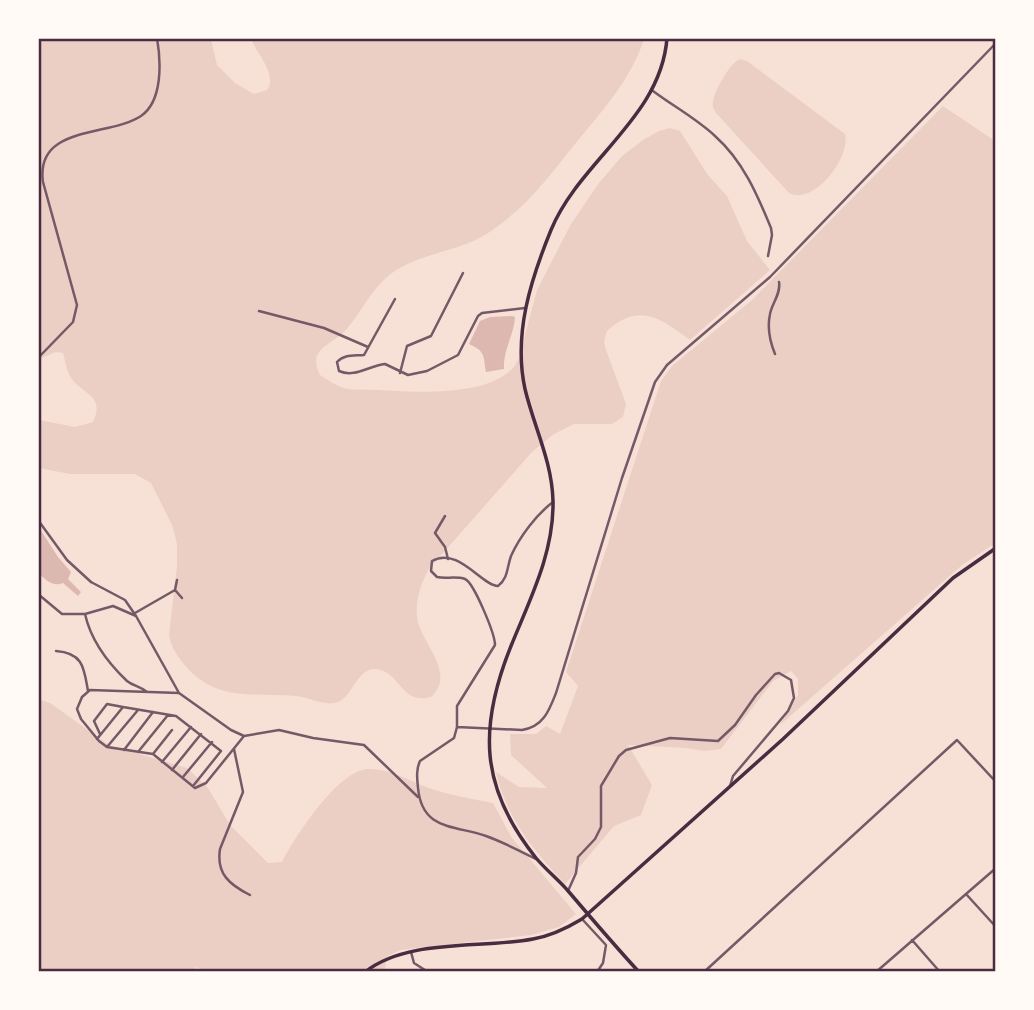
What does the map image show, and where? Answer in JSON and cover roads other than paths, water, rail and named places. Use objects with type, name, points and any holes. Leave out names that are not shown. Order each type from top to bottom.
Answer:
[{"type":"main road","points":[[639,971],[537,860],[515,830],[497,795],[491,767],[489,728],[498,679],[547,555],[550,541],[553,502],[547,457],[529,401],[522,368],[525,308],[560,211],[653,91],[664,61],[667,38]]},
{"type":"main road","points":[[365,971],[391,957],[411,951],[533,939],[562,931],[582,919],[730,786],[953,578],[996,548]]},
{"type":"street","points":[[38,358],[73,322],[77,305],[43,182],[44,162],[57,145],[131,120],[145,112],[152,103],[158,74],[157,38]]},
{"type":"street","points":[[457,727],[533,729],[549,710],[655,382],[667,365],[770,277],[996,43]]},
{"type":"street","points":[[653,91],[713,134],[739,163],[752,182],[771,228],[768,256]]},
{"type":"street","points":[[400,373],[407,346],[431,336],[463,273]]},
{"type":"street","points":[[775,354],[769,321],[780,289],[779,282]]},
{"type":"street","points":[[395,299],[364,355],[341,359],[337,362],[339,371],[356,373],[385,364],[400,373],[421,374],[458,355],[482,313],[525,308]]},
{"type":"street","points":[[260,311],[324,328],[368,347]]},
{"type":"street","points":[[418,797],[417,777],[420,761],[450,742],[457,727],[457,706],[493,650],[495,639],[470,583],[463,578],[441,579],[433,575],[432,561],[448,559],[472,569],[489,585],[498,586],[504,581],[512,553],[523,536],[542,510],[553,502]]},
{"type":"street","points":[[445,516],[435,533],[446,547],[448,559]]},
{"type":"street","points":[[38,520],[67,560],[91,582],[125,600],[136,615],[178,693]]},
{"type":"street","points":[[136,615],[175,590],[177,580]]},
{"type":"street","points":[[175,590],[182,598]]},
{"type":"street","points":[[38,594],[62,614],[85,614],[113,606],[136,615]]},
{"type":"street","points":[[85,614],[89,631],[108,661],[128,683],[139,685],[146,692]]},
{"type":"street","points":[[56,650],[71,653],[83,664],[88,691]]},
{"type":"street","points":[[568,891],[576,873],[578,857],[595,839],[601,827],[600,786],[620,755],[626,750],[670,738],[718,741],[735,725],[766,681],[775,674],[784,674],[791,680],[794,698],[788,710],[733,776],[730,786]]},
{"type":"street","points":[[244,736],[206,783],[195,788],[153,754],[107,747],[97,739],[78,713],[82,697],[88,691],[178,693],[194,701],[230,730],[244,736],[279,730],[364,745],[418,797],[433,821],[486,836],[537,860]]},
{"type":"street","points":[[101,734],[94,721],[107,704],[176,716],[221,748],[220,753],[193,786]]},
{"type":"street","points":[[97,739],[123,707]]},
{"type":"street","points":[[107,747],[138,710]]},
{"type":"street","points":[[124,750],[153,712]]},
{"type":"street","points":[[138,752],[168,715]]},
{"type":"street","points":[[162,762],[191,727]]},
{"type":"street","points":[[153,754],[172,730]]},
{"type":"street","points":[[172,770],[201,734]]},
{"type":"street","points":[[704,971],[957,740],[996,782]]},
{"type":"street","points":[[182,778],[212,742]]},
{"type":"street","points":[[234,749],[243,792],[219,858],[221,872],[226,879],[250,895]]},
{"type":"street","points":[[876,971],[996,868]]},
{"type":"street","points":[[966,894],[996,927]]},
{"type":"street","points":[[582,919],[606,945],[600,971]]},
{"type":"street","points":[[912,940],[940,971]]},
{"type":"street","points":[[411,951],[414,963],[428,971]]}]
